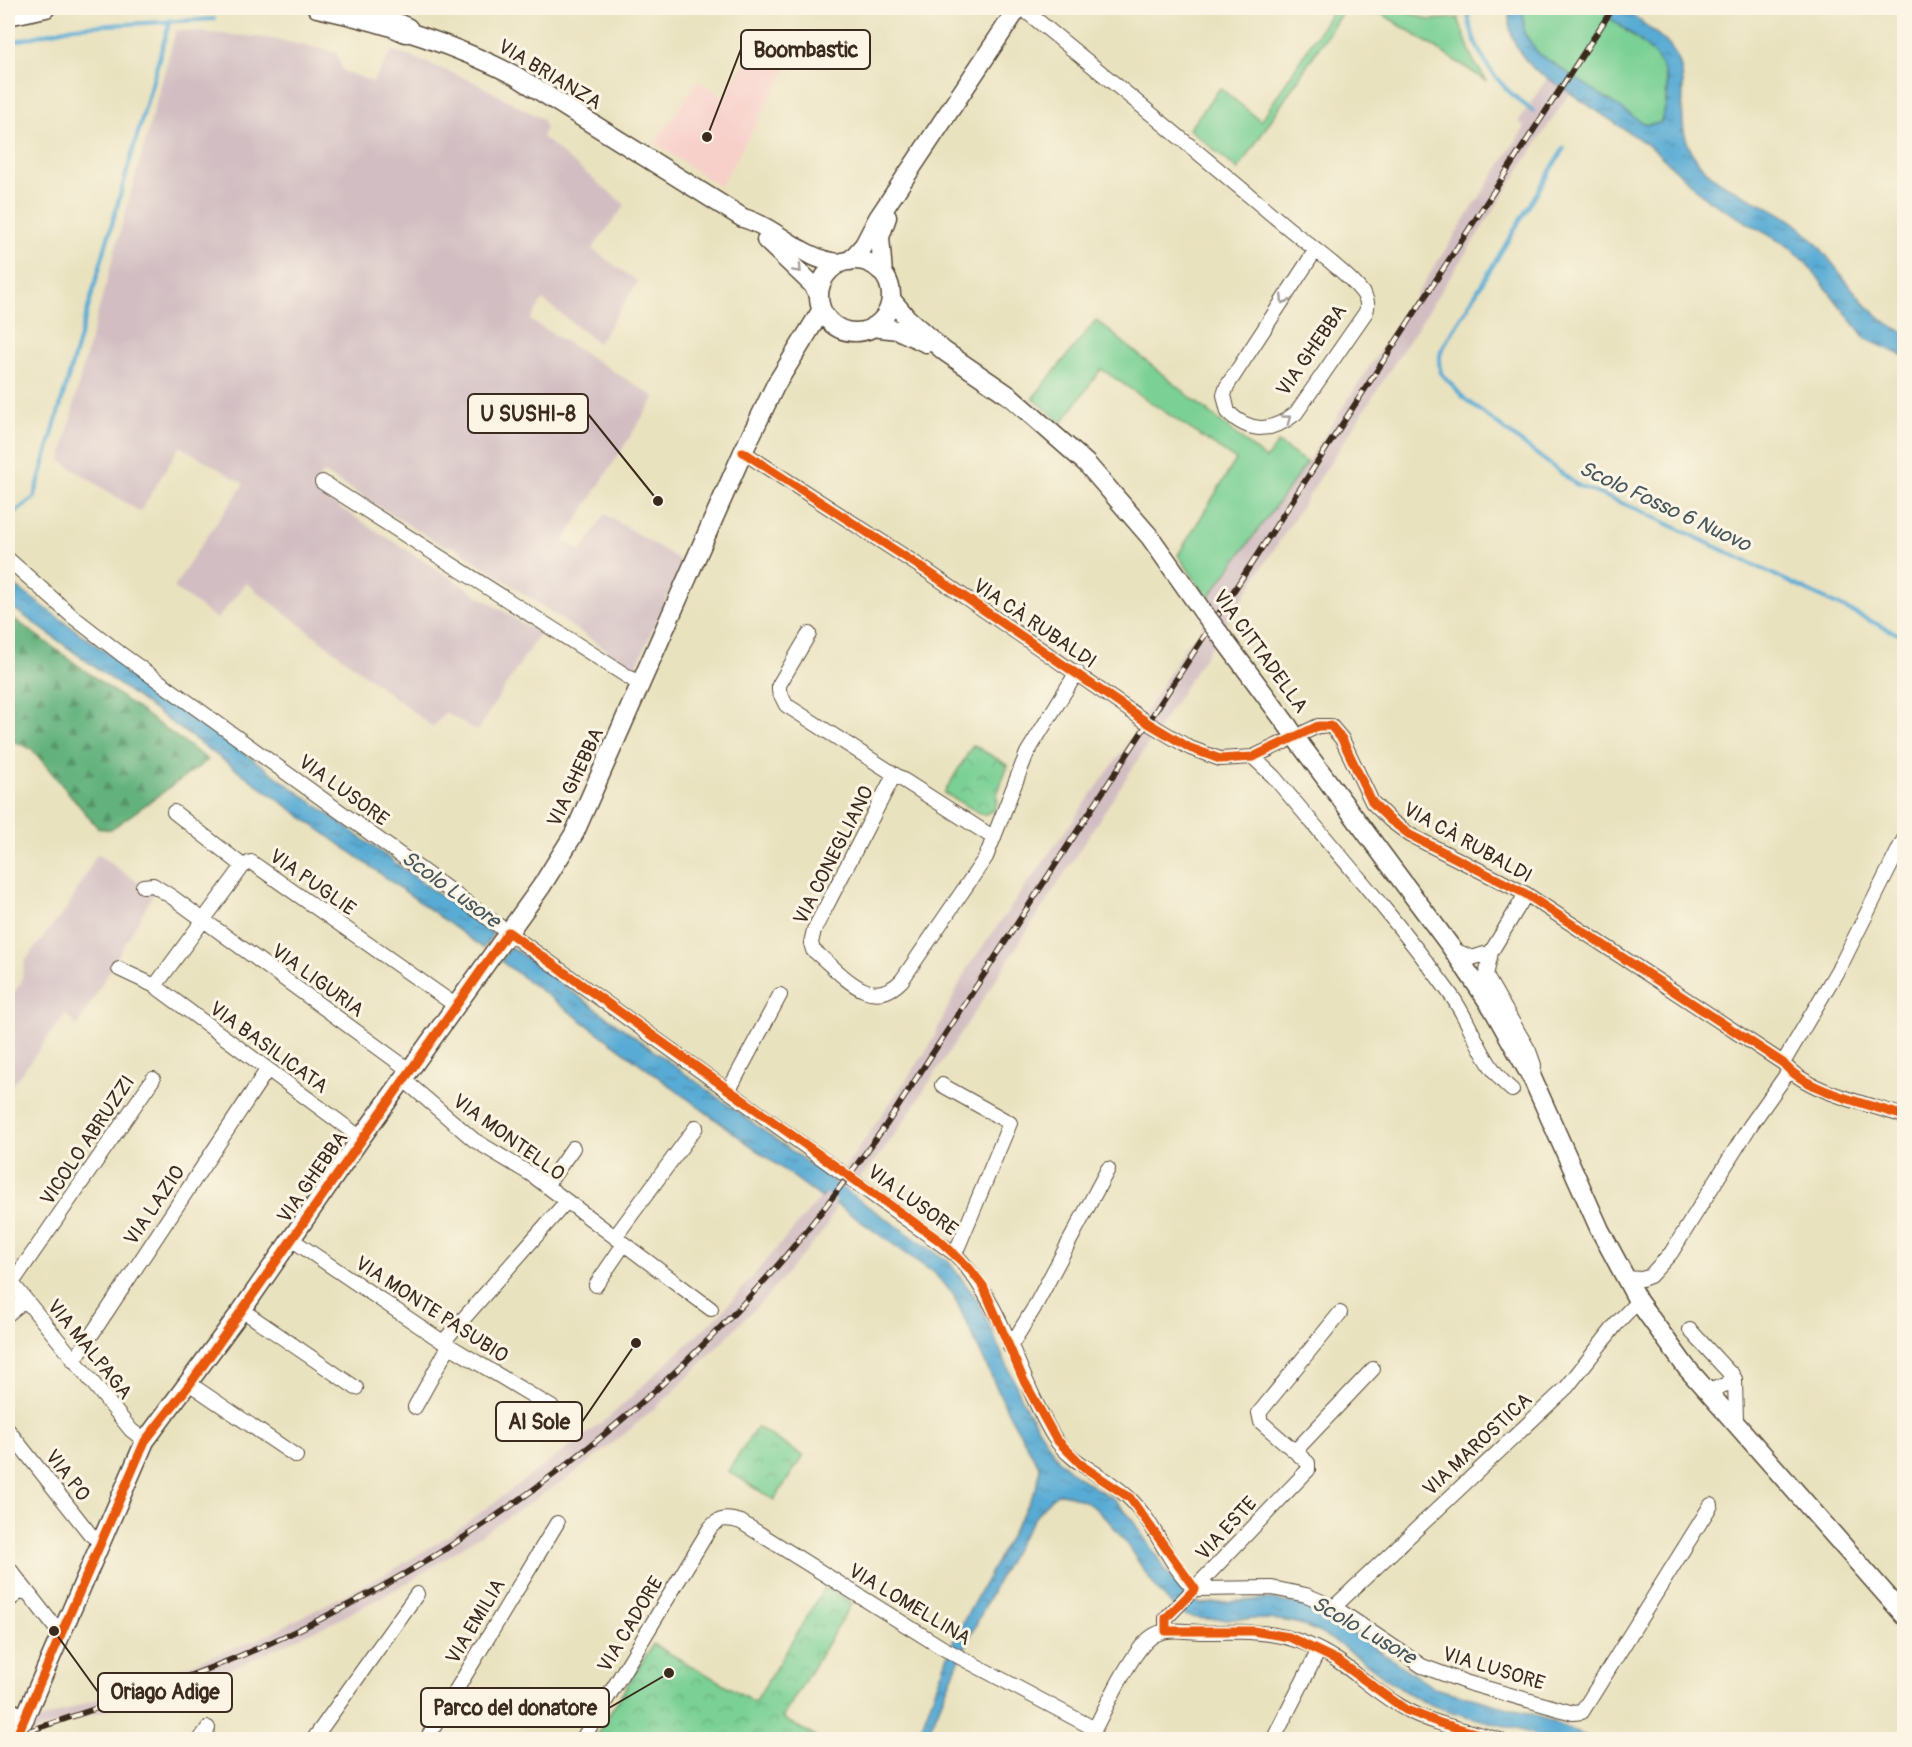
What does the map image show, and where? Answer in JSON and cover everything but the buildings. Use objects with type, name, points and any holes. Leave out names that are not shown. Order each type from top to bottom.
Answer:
[{"type":"highway","points":[[356,8],[406,30]]},
{"type":"main road","points":[[8,16],[46,8]]},
{"type":"main road","name":"VIA BRIANZA","points":[[317,8],[406,30],[479,57],[516,76],[743,218],[782,252],[812,284],[820,303]]},
{"type":"main road","name":"VIA GHEBBA","points":[[845,262],[864,245],[878,219],[895,197],[1020,8]]},
{"type":"main road","name":"VIA GHEBBA","points":[[883,274],[880,237],[895,197]]},
{"type":"main road","name":"VIA BRIANZA","points":[[743,218],[757,222],[824,262],[845,262]]},
{"type":"main road","points":[[845,262],[868,263],[883,274],[891,298],[888,310],[872,327],[863,330],[844,330],[830,322],[820,303],[826,276],[845,262]]},
{"type":"main road","name":"VIA CITTADELLA","points":[[891,298],[907,318],[944,351],[1018,403],[1086,463],[1150,537],[1451,947],[1493,1009],[1533,1080],[1600,1230],[1638,1301],[1686,1367],[1905,1615]]},
{"type":"main road","name":"VIA GHEBBA","points":[[15,1740],[145,1441],[190,1384],[243,1310],[361,1138],[541,887],[574,834],[743,452],[820,303]]},
{"type":"main road","name":"VIA CITTADELLA","points":[[872,327],[898,330],[944,351]]},
{"type":"main road","name":"VIA GHEBBA","points":[[785,368],[819,338],[844,330]]},
{"type":"main road","points":[[8,1711],[25,1718]]},
{"type":"street","name":"VIA GHEBBA","points":[[1020,8],[1187,142],[1319,254],[1366,297],[1368,305],[1366,312],[1296,413],[1285,421],[1266,429],[1245,425],[1228,412],[1224,396],[1227,386],[1319,254]]},
{"type":"street","name":"VIA CÀ RUBALDI","points":[[743,452],[1077,672],[1148,723],[1190,748],[1220,759],[1253,757],[1318,726],[1330,726],[1342,739],[1372,802],[1410,835],[1526,894],[1786,1067],[1825,1090],[1905,1116]]},
{"type":"street","points":[[322,482],[641,685]]},
{"type":"street","name":"VIA LUSORE","points":[[8,559],[47,595],[121,654],[955,1254],[983,1286],[1024,1382],[1056,1439],[1084,1467],[1130,1498],[1192,1592],[1272,1588],[1306,1595],[1334,1607],[1422,1666],[1468,1683],[1572,1713],[1582,1712],[1711,1504]]},
{"type":"street","name":"VIA CONEGLIANO","points":[[809,634],[779,685],[781,699],[786,705],[894,775],[812,936],[813,950],[864,991],[880,995],[887,993],[902,980],[987,857],[1027,753],[1077,672]]},
{"type":"street","points":[[1253,757],[1274,777],[1437,977],[1463,1011],[1498,1076],[1512,1090]]},
{"type":"street","points":[[894,775],[994,838]]},
{"type":"street","points":[[174,812],[243,866]]},
{"type":"street","points":[[1624,1278],[1642,1279],[1657,1270],[1671,1252],[1786,1067],[1843,962],[1905,839]]},
{"type":"street","name":"VIA PUGLIE","points":[[155,986],[243,866],[251,862],[455,1005]]},
{"type":"street","name":"VIA LIGURIA","points":[[143,886],[153,885],[406,1075]]},
{"type":"street","name":"VIA CÀ RUBALDI","points":[[1526,894],[1491,952],[1486,979],[1528,1051],[1533,1065],[1533,1080]]},
{"type":"street","points":[[1451,947],[1462,955],[1472,958],[1491,952]]},
{"type":"street","points":[[119,969],[155,986]]},
{"type":"street","name":"VIA BASILICATA","points":[[155,986],[361,1138]]},
{"type":"street","points":[[729,1090],[780,996]]},
{"type":"street","name":"VIA LAZIO","points":[[74,1361],[267,1070]]},
{"type":"street","name":"VIA MONTELLO","points":[[406,1075],[474,1140],[546,1186],[711,1309]]},
{"type":"street","name":"VICOLO ABRUZZI","points":[[10,1281],[153,1078]]},
{"type":"street","points":[[942,1085],[1010,1124],[955,1254]]},
{"type":"street","points":[[596,1285],[619,1240],[696,1127]]},
{"type":"street","points":[[546,1186],[573,1148]]},
{"type":"street","points":[[1010,1347],[1034,1308],[1107,1169]]},
{"type":"street","name":"VIA MONTELLO","points":[[416,1407],[446,1344],[566,1202]]},
{"type":"street","name":"VIA MONTE PASUBIO","points":[[291,1239],[446,1344],[553,1408]]},
{"type":"street","name":"VIA MALPAGA","points":[[10,1281],[131,1430],[145,1441]]},
{"type":"street","points":[[8,1314],[25,1300]]},
{"type":"street","name":"VIA MAROSTICA","points":[[1334,1607],[1567,1387],[1618,1322],[1638,1301]]},
{"type":"street","points":[[243,1310],[356,1388]]},
{"type":"street","points":[[1299,1455],[1261,1422],[1258,1413],[1340,1313]]},
{"type":"street","points":[[1690,1330],[1732,1374],[1736,1384],[1736,1422]]},
{"type":"street","points":[[1299,1455],[1299,1447],[1373,1369]]},
{"type":"street","points":[[1708,1391],[1727,1384],[1732,1374]]},
{"type":"street","points":[[190,1384],[296,1456]]},
{"type":"street","name":"VIA PO","points":[[8,1430],[90,1534],[101,1542]]},
{"type":"street","name":"VIA ESTE","points":[[1166,1631],[1166,1618],[1308,1470],[1308,1463],[1299,1455]]},
{"type":"street","name":"VIA LOMELLINA","points":[[710,1528],[716,1521],[724,1518],[741,1522],[941,1647],[1092,1734]]},
{"type":"street","name":"VIA EMILIA","points":[[426,1740],[557,1523]]},
{"type":"street","name":"VIA CADORE","points":[[582,1740],[710,1528]]},
{"type":"street","points":[[8,1568],[61,1635]]},
{"type":"street","points":[[8,1601],[24,1589]]},
{"type":"street","points":[[313,1740],[417,1594]]},
{"type":"street","points":[[1092,1734],[1143,1645],[1153,1635],[1166,1631],[1263,1632],[1289,1637],[1319,1650],[1406,1710],[1459,1735],[1500,1740]]},
{"type":"street","points":[[1273,1740],[1319,1650]]},
{"type":"street","points":[[200,1740],[208,1728]]},
{"type":"shaded area","points":[[1590,14],[1612,32],[1564,101],[910,1112],[883,1151],[837,1204],[825,1229],[769,1294],[671,1394],[622,1436],[572,1475],[409,1582],[336,1621],[235,1667],[131,1703],[8,1739],[8,1732],[261,1638],[393,1570],[453,1533],[608,1418],[722,1312],[840,1175],[929,1047],[966,970],[1141,725],[1145,713],[1187,644],[1201,631],[1208,598],[1307,463],[1525,127],[1518,122]]},
{"type":"shaded area","points":[[176,30],[267,38],[336,52],[343,71],[373,82],[392,51],[417,59],[472,81],[542,119],[546,128],[542,137],[625,205],[592,249],[638,282],[598,343],[543,300],[530,320],[655,397],[564,541],[581,552],[605,514],[683,562],[635,669],[455,547],[441,545],[323,472],[312,490],[539,634],[477,731],[445,712],[433,727],[246,583],[217,619],[174,588],[190,561],[244,484],[180,446],[140,512],[61,461],[82,370]]},
{"type":"shaded area","points":[[758,40],[792,60],[720,187],[655,143],[698,81],[725,97]]},
{"type":"shaded area","points":[[97,854],[154,893],[77,1027],[66,1014],[8,1091],[8,1002],[21,982],[25,960],[68,907]]},
{"type":"green space","points":[[1334,8],[1345,8],[1238,170],[1189,129],[1220,88],[1261,121]]},
{"type":"green space","points":[[1373,8],[1396,8],[1429,20],[1458,18],[1473,60],[1487,81]]},
{"type":"green space","points":[[1523,8],[1597,8],[1652,51],[1663,66],[1667,85],[1665,111],[1660,123],[1646,125],[1637,121],[1538,53],[1524,33]]},
{"type":"green space","points":[[1096,320],[1266,459],[1278,443],[1307,463],[1208,598],[1178,555],[1236,460],[1101,369],[1062,423],[1033,398]]},
{"type":"green space","points":[[10,616],[208,760],[110,830],[98,828],[32,749],[8,739]]},
{"type":"green space","points":[[973,745],[1008,765],[996,797],[998,799],[994,810],[983,815],[944,793]]},
{"type":"green space","points":[[757,1427],[803,1456],[774,1500],[728,1471]]},
{"type":"green space","points":[[825,1587],[852,1603],[782,1718],[820,1739],[594,1739],[653,1644],[755,1702]]},
{"type":"water","points":[[1510,8],[1523,8],[1524,33],[1538,53],[1646,125],[1660,123],[1667,102],[1667,84],[1663,68],[1642,43],[1597,8],[1615,8],[1626,11],[1664,40],[1673,50],[1680,67],[1683,79],[1685,134],[1699,163],[1719,181],[1781,214],[1807,234],[1872,311],[1887,323],[1904,332],[1904,356],[1866,339],[1808,265],[1788,246],[1708,200],[1651,147],[1534,69],[1514,42],[1510,26]]},
{"type":"water","points":[[8,581],[493,934],[483,948],[8,604]]},
{"type":"water","points":[[511,947],[834,1182],[822,1198],[501,961]]},
{"type":"water","points":[[846,1191],[949,1262],[978,1301],[1027,1410],[1059,1461],[1079,1478],[1115,1500],[1131,1518],[1171,1578],[1188,1599],[1201,1604],[1265,1599],[1299,1604],[1332,1619],[1434,1688],[1535,1715],[1593,1739],[1544,1738],[1431,1705],[1406,1692],[1327,1637],[1299,1624],[1270,1619],[1204,1619],[1183,1614],[1153,1583],[1128,1545],[1099,1512],[1082,1500],[1060,1493],[1044,1506],[1006,1564],[967,1643],[928,1734],[924,1739],[914,1739],[923,1723],[954,1639],[1036,1489],[1040,1468],[1010,1416],[953,1294],[934,1273],[836,1204]]},
{"type":"waterway","name":"Scolo Fosso 6 Nuovo","points":[[1467,8],[1474,39],[1488,67],[1508,91],[1533,111]]},
{"type":"waterway","points":[[8,43],[74,27],[214,19]]},
{"type":"waterway","points":[[8,517],[34,498],[170,20]]},
{"type":"waterway","name":"Scolo Fosso 6 Nuovo","points":[[1564,148],[1441,351],[1439,363],[1441,373],[1466,400],[1577,485],[1639,510],[1904,637]]},
{"type":"waterway","name":"Scolo Lusore","points":[[815,1178],[856,1206]]},
{"type":"railway","points":[[8,1738],[136,1695],[230,1660],[332,1613],[401,1576],[468,1535],[532,1491],[594,1443],[710,1338],[764,1281],[812,1224],[886,1125],[1613,8]]},
{"type":"cycle path","points":[[743,452],[927,571],[1148,723],[1190,748],[1220,759],[1253,757],[1318,726],[1331,726],[1342,739],[1372,802],[1410,835],[1526,894],[1783,1063],[1807,1082],[1839,1096],[1904,1116]]},
{"type":"cycle path","points":[[15,1740],[145,1441],[190,1384],[508,932],[940,1241],[969,1268],[983,1286],[1024,1381],[1056,1439],[1084,1467],[1130,1498],[1195,1589],[1166,1618],[1166,1631],[1253,1631],[1289,1637],[1337,1660],[1406,1710],[1440,1723],[1500,1740]]},
{"type":"place","name":"Boombastic","points":[[707,137]]},
{"type":"place","name":"U SUSHI-8","points":[[658,501]]},
{"type":"place","name":"Al Sole","points":[[636,1343]]},
{"type":"place","name":"Oriago Adige","points":[[54,1631]]},
{"type":"place","name":"Parco del donatore","points":[[669,1673]]}]
